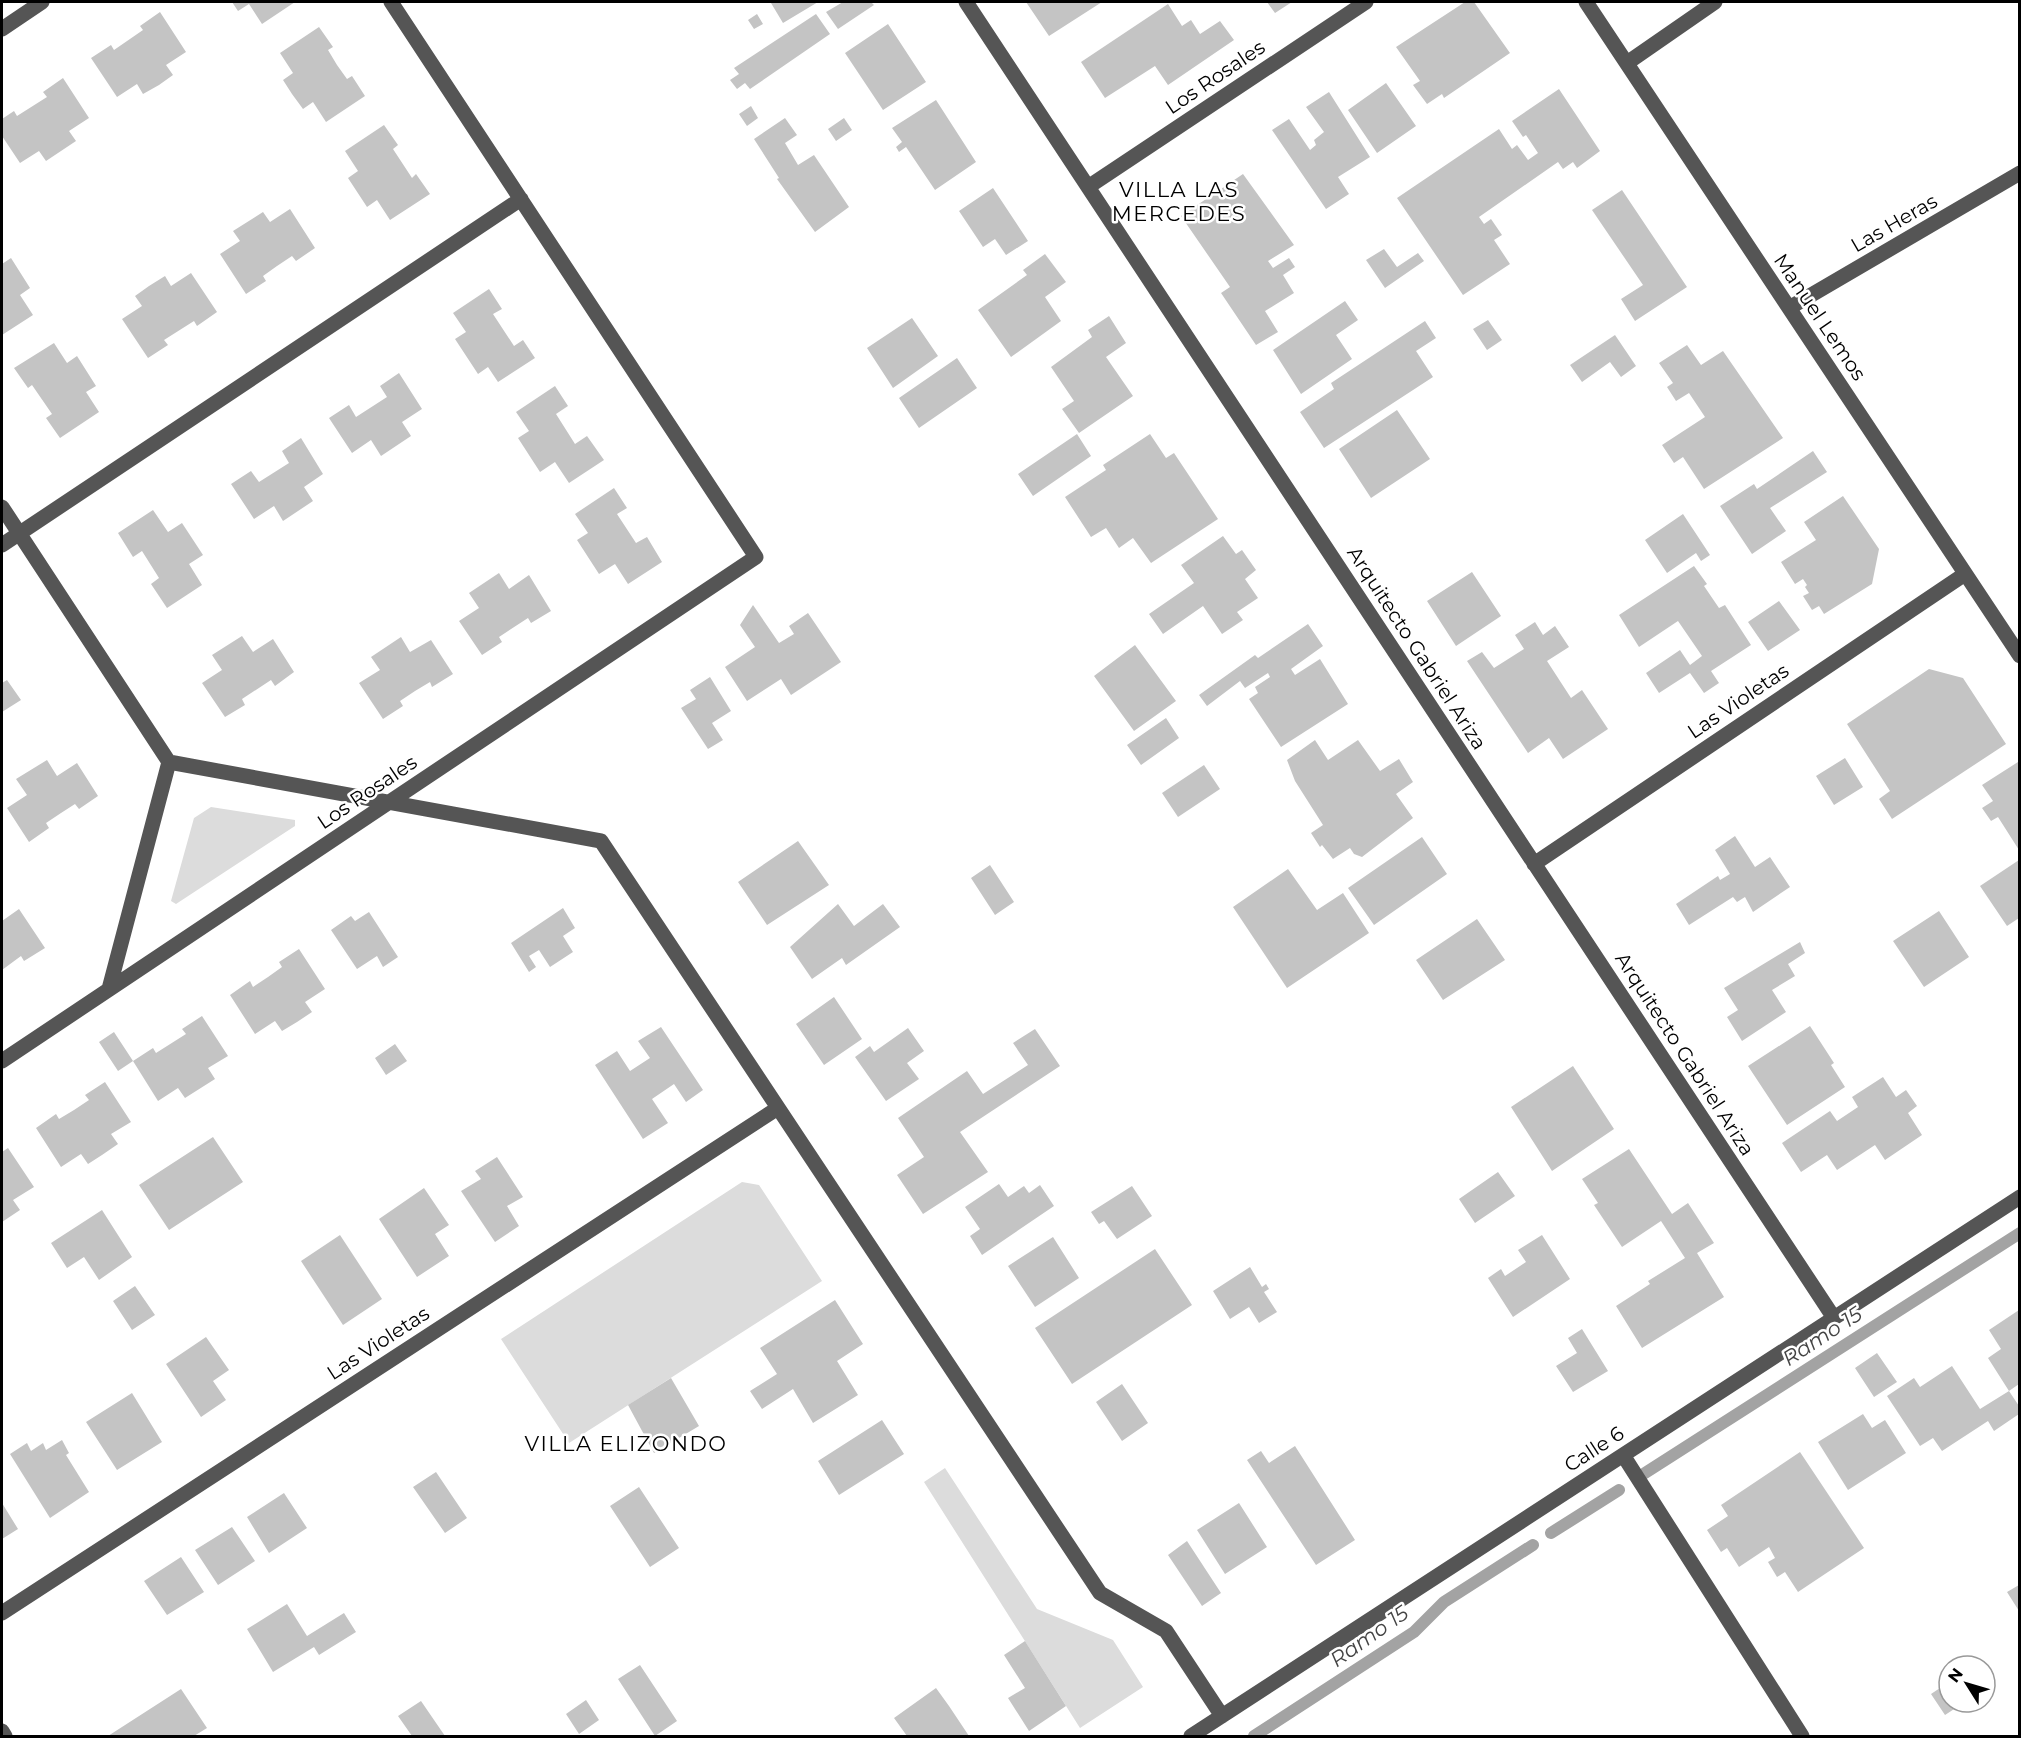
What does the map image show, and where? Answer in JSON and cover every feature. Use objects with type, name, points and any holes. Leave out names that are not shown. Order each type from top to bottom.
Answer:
[{"type":"street","points":[[2,28],[42,2]]},
{"type":"street","points":[[2,545],[521,199],[391,2]]},
{"type":"street","name":"Arquitecto Gabriel Ariza","points":[[966,2],[1834,1318]]},
{"type":"street","name":"Los Rosales","points":[[1088,187],[1365,2]]},
{"type":"street","name":"Manuel Lemos","points":[[1586,2],[2019,656]]},
{"type":"street","points":[[1627,63],[1715,2]]},
{"type":"street","name":"Las Heras","points":[[1789,308],[2019,173]]},
{"type":"street","name":"Los Rosales","points":[[2,1061],[756,557],[521,199]]},
{"type":"street","points":[[2,507],[169,762],[601,841],[1100,1593],[1166,1631],[1222,1716]]},
{"type":"street","name":"Las Violetas","points":[[1534,864],[1965,574]]},
{"type":"street","points":[[109,989],[169,762]]},
{"type":"street","name":"Las Violetas","points":[[2,1613],[778,1108]]},
{"type":"street","name":"Calle 6","points":[[1191,1737],[2019,1197]]},
{"type":"street","points":[[1623,1455],[1802,1737]]},
{"type":"street","points":[[2,1731],[5,1737]]},
{"type":"shaded area","points":[[211,807],[295,820],[295,826],[176,904],[171,901],[194,818]]},
{"type":"shaded area","points":[[742,1182],[759,1185],[822,1281],[569,1443],[501,1339]]},
{"type":"shaded area","points":[[945,1468],[1037,1609],[1113,1640],[1143,1687],[1080,1728],[924,1482]]},
{"type":"building","points":[[232,2],[295,2],[262,24],[249,4],[238,11]]},
{"type":"building","points":[[818,2],[783,23],[771,3]]},
{"type":"building","points":[[843,2],[871,2],[874,5],[838,29],[826,12]]},
{"type":"building","points":[[1026,2],[1102,2],[1049,36]]},
{"type":"building","points":[[1267,2],[1292,2],[1275,13]]},
{"type":"building","points":[[1465,2],[1474,2],[1510,53],[1444,98],[1442,94],[1427,104],[1413,85],[1420,81],[1396,47]]},
{"type":"building","points":[[1168,4],[1182,26],[1191,20],[1200,34],[1220,21],[1234,40],[1168,85],[1155,66],[1105,98],[1081,62]]},
{"type":"building","points":[[160,12],[186,52],[166,65],[173,75],[159,85],[143,94],[137,84],[117,97],[91,58],[111,45],[114,50],[143,30],[140,26]]},
{"type":"building","points":[[757,14],[763,24],[754,29],[748,20]]},
{"type":"building","points":[[816,14],[830,34],[750,89],[745,83],[737,89],[730,80],[739,74],[734,68]]},
{"type":"building","points":[[888,24],[926,82],[883,110],[845,53]]},
{"type":"building","points":[[319,27],[333,47],[328,50],[337,65],[347,79],[352,76],[365,96],[326,122],[313,102],[303,109],[292,94],[283,80],[293,73],[280,53]]},
{"type":"building","points":[[63,78],[89,118],[69,131],[76,141],[46,161],[39,151],[20,163],[2,136],[2,119],[14,111],[17,116],[47,97],[43,92]]},
{"type":"building","points":[[1386,83],[1416,126],[1377,153],[1348,110]]},
{"type":"building","points":[[1559,89],[1600,151],[1577,168],[1573,162],[1563,169],[1558,162],[1479,217],[1484,224],[1491,219],[1502,235],[1494,240],[1510,264],[1463,295],[1397,198],[1499,129],[1512,149],[1517,145],[1528,160],[1538,153],[1526,135],[1523,137],[1512,121]]},
{"type":"building","points":[[1329,92],[1370,157],[1338,177],[1349,194],[1326,209],[1272,130],[1289,119],[1310,150],[1316,145],[1314,140],[1324,132],[1306,107]]},
{"type":"building","points":[[936,100],[976,162],[935,190],[906,147],[899,152],[896,147],[902,142],[892,128]]},
{"type":"building","points":[[751,106],[758,118],[747,126],[739,114]]},
{"type":"building","points":[[785,118],[797,135],[785,143],[798,165],[814,155],[849,207],[815,232],[777,179],[779,178],[754,139]]},
{"type":"building","points":[[844,118],[852,130],[836,141],[828,129]]},
{"type":"building","points":[[384,125],[398,145],[393,149],[412,178],[416,174],[430,194],[390,220],[377,200],[367,207],[348,178],[358,171],[345,151]]},
{"type":"building","points":[[1243,174],[1294,245],[1268,261],[1273,268],[1289,258],[1295,267],[1283,275],[1294,293],[1265,311],[1278,332],[1256,345],[1221,293],[1230,287],[1181,216]]},
{"type":"building","points":[[993,188],[1028,241],[1006,255],[995,239],[983,247],[959,211]]},
{"type":"building","points":[[1622,190],[1687,287],[1635,321],[1621,299],[1643,285],[1592,210]]},
{"type":"building","points":[[290,209],[315,248],[296,261],[292,256],[263,276],[266,281],[246,294],[220,254],[240,241],[233,231],[263,212],[270,222]]},
{"type":"building","points":[[1384,249],[1397,267],[1418,253],[1424,261],[1385,288],[1366,260]]},
{"type":"building","points":[[1045,254],[1066,282],[1045,297],[1061,321],[1011,357],[978,310],[1027,275],[1023,270]]},
{"type":"building","points":[[11,258],[30,288],[20,295],[33,315],[2,335],[2,264]]},
{"type":"building","points":[[191,273],[217,312],[197,326],[194,321],[164,340],[168,345],[148,358],[122,319],[142,306],[135,296],[149,286],[165,276],[171,286]]},
{"type":"building","points":[[489,289],[502,309],[493,314],[514,346],[523,340],[535,358],[498,382],[488,367],[478,374],[455,339],[466,332],[453,313]]},
{"type":"building","points":[[1345,301],[1358,320],[1336,335],[1352,359],[1301,394],[1273,350]]},
{"type":"building","points":[[1109,316],[1126,343],[1106,357],[1133,396],[1079,433],[1062,409],[1074,401],[1051,367],[1092,337],[1088,330]]},
{"type":"building","points":[[912,318],[938,356],[893,388],[867,348]]},
{"type":"building","points":[[1488,320],[1502,340],[1487,350],[1473,329]]},
{"type":"building","points":[[1425,321],[1436,338],[1416,351],[1433,377],[1324,448],[1300,412],[1334,389],[1331,383]]},
{"type":"building","points":[[1615,335],[1636,366],[1621,377],[1610,362],[1582,382],[1570,365]]},
{"type":"building","points":[[54,343],[67,363],[77,356],[96,386],[86,392],[99,412],[60,438],[46,418],[52,414],[32,385],[28,388],[14,368]]},
{"type":"building","points":[[1687,345],[1701,365],[1723,351],[1783,438],[1704,489],[1683,457],[1674,463],[1662,445],[1705,417],[1689,393],[1676,401],[1667,387],[1673,383],[1659,363]]},
{"type":"building","points":[[957,358],[977,388],[919,428],[899,398]]},
{"type":"building","points":[[399,373],[422,409],[402,422],[411,436],[381,456],[371,440],[352,453],[329,418],[349,405],[356,417],[387,397],[380,386]]},
{"type":"building","points":[[555,386],[568,406],[556,414],[575,444],[587,436],[604,460],[569,483],[555,462],[540,472],[518,438],[529,431],[516,412]]},
{"type":"building","points":[[1397,410],[1430,459],[1371,498],[1339,449]]},
{"type":"building","points":[[1077,434],[1091,456],[1033,496],[1018,474]]},
{"type":"building","points":[[1150,434],[1166,458],[1174,453],[1218,519],[1151,563],[1133,538],[1119,548],[1106,528],[1091,537],[1065,497],[1106,470],[1103,465]]},
{"type":"building","points":[[301,438],[323,474],[304,487],[313,501],[283,521],[274,506],[254,519],[231,484],[251,471],[259,482],[289,463],[282,451]]},
{"type":"building","points":[[1813,451],[1827,472],[1770,508],[1786,531],[1752,554],[1720,506],[1754,484],[1757,489]]},
{"type":"building","points":[[614,488],[627,508],[617,514],[636,543],[647,537],[662,562],[628,584],[615,564],[599,574],[577,540],[588,533],[575,514]]},
{"type":"building","points":[[1843,496],[1879,549],[1872,584],[1824,614],[1819,606],[1812,610],[1803,596],[1809,593],[1805,587],[1807,585],[1803,579],[1795,584],[1781,562],[1816,540],[1804,522]]},
{"type":"building","points":[[153,510],[168,532],[182,523],[203,555],[189,564],[202,585],[167,608],[151,584],[159,578],[142,551],[133,557],[118,533]]},
{"type":"building","points":[[1683,514],[1710,555],[1701,561],[1696,553],[1667,573],[1645,540]]},
{"type":"building","points":[[1223,536],[1236,554],[1242,550],[1256,570],[1245,579],[1258,598],[1237,612],[1243,620],[1222,634],[1203,606],[1163,634],[1149,614],[1194,583],[1181,565]]},
{"type":"building","points":[[1694,566],[1707,584],[1704,586],[1719,608],[1725,605],[1751,645],[1711,671],[1719,683],[1704,693],[1690,673],[1659,693],[1646,673],[1680,650],[1690,665],[1702,656],[1678,621],[1639,647],[1619,615]]},
{"type":"building","points":[[1472,572],[1501,616],[1456,646],[1427,601]]},
{"type":"building","points":[[499,573],[509,589],[529,575],[551,611],[531,623],[528,618],[499,637],[502,642],[482,655],[459,621],[479,608],[469,593]]},
{"type":"building","points":[[1779,601],[1800,630],[1768,651],[1748,622]]},
{"type":"building","points":[[753,605],[779,643],[794,634],[789,626],[808,613],[841,662],[791,695],[781,679],[747,701],[725,667],[755,647],[740,625]]},
{"type":"building","points":[[1535,622],[1543,635],[1555,626],[1569,647],[1547,661],[1571,698],[1582,690],[1608,729],[1563,759],[1549,738],[1528,753],[1467,661],[1482,652],[1494,668],[1524,649],[1515,635]]},
{"type":"building","points":[[1308,624],[1323,646],[1291,669],[1295,675],[1320,659],[1348,704],[1281,747],[1249,699],[1258,693],[1255,687],[1270,677],[1268,673],[1245,688],[1240,681],[1207,706],[1199,695],[1255,655],[1258,658]]},
{"type":"building","points":[[242,636],[253,652],[273,639],[294,672],[275,686],[271,680],[242,699],[245,705],[225,717],[202,683],[222,670],[212,655]]},
{"type":"building","points":[[401,637],[410,652],[431,640],[453,674],[432,687],[430,682],[415,691],[400,701],[403,706],[383,719],[359,683],[380,670],[371,657]]},
{"type":"building","points":[[1135,645],[1176,701],[1134,731],[1094,676]]},
{"type":"building","points":[[1929,669],[1963,678],[2006,744],[1892,819],[1879,799],[1890,791],[1847,724]]},
{"type":"building","points":[[710,677],[731,711],[712,723],[723,740],[708,749],[681,708],[696,699],[690,690]]},
{"type":"building","points":[[7,680],[21,700],[2,712],[2,683]]},
{"type":"building","points":[[1166,718],[1179,738],[1141,765],[1127,745]]},
{"type":"building","points":[[1315,740],[1328,760],[1358,740],[1380,771],[1399,759],[1413,782],[1396,794],[1413,818],[1362,857],[1354,854],[1350,848],[1333,859],[1322,845],[1320,847],[1311,833],[1323,825],[1295,781],[1287,760]]},
{"type":"building","points":[[1845,758],[1863,787],[1834,805],[1816,776]]},
{"type":"building","points":[[47,760],[57,776],[77,763],[98,796],[79,809],[75,804],[46,823],[49,828],[29,842],[7,808],[27,795],[16,779]]},
{"type":"building","points":[[2018,762],[2019,850],[1998,817],[1991,821],[1982,808],[1993,801],[1982,785]]},
{"type":"building","points":[[1204,765],[1220,789],[1178,817],[1162,793]]},
{"type":"building","points":[[1735,836],[1755,867],[1770,857],[1790,887],[1753,912],[1745,897],[1737,902],[1733,897],[1689,925],[1676,904],[1718,876],[1720,880],[1730,874],[1715,850]]},
{"type":"building","points":[[1422,837],[1447,874],[1374,925],[1348,888]]},
{"type":"building","points":[[798,841],[829,885],[767,925],[738,882]]},
{"type":"building","points":[[2019,860],[2019,918],[2007,926],[1980,886]]},
{"type":"building","points":[[990,865],[1014,902],[995,915],[971,878]]},
{"type":"building","points":[[1288,869],[1317,910],[1343,893],[1369,933],[1287,988],[1233,907]]},
{"type":"building","points":[[838,904],[854,926],[883,904],[900,927],[846,965],[842,958],[812,979],[790,947]]},
{"type":"building","points":[[563,908],[575,928],[563,936],[573,952],[550,967],[539,950],[529,956],[536,967],[529,972],[511,943]]},
{"type":"building","points":[[19,909],[45,948],[24,961],[21,956],[2,970],[2,921]]},
{"type":"building","points":[[1939,911],[1969,957],[1924,987],[1893,941]]},
{"type":"building","points":[[369,912],[398,957],[383,967],[377,956],[357,969],[331,930],[351,916],[355,921]]},
{"type":"building","points":[[1477,919],[1505,960],[1443,1000],[1416,960]]},
{"type":"building","points":[[1800,942],[1805,953],[1788,964],[1795,976],[1772,990],[1786,1012],[1742,1041],[1727,1017],[1738,1010],[1724,988]]},
{"type":"building","points":[[299,949],[325,989],[305,1002],[312,1012],[297,1022],[282,1031],[275,1021],[255,1034],[230,995],[250,981],[253,987],[268,977],[282,967],[279,962]]},
{"type":"building","points":[[834,997],[862,1039],[824,1065],[796,1024]]},
{"type":"building","points":[[202,1016],[228,1056],[208,1068],[215,1079],[185,1098],[178,1088],[158,1101],[133,1061],[153,1048],[156,1053],[186,1034],[182,1029]]},
{"type":"building","points":[[1810,1026],[1834,1063],[1831,1065],[1845,1087],[1787,1125],[1748,1066]]},
{"type":"building","points":[[661,1027],[703,1090],[686,1102],[674,1084],[652,1099],[668,1123],[643,1139],[595,1065],[617,1051],[630,1071],[650,1058],[638,1041]]},
{"type":"building","points":[[908,1028],[924,1051],[907,1063],[919,1079],[886,1101],[855,1057],[870,1046],[874,1052]]},
{"type":"building","points":[[1035,1029],[1060,1066],[960,1132],[988,1172],[923,1214],[897,1175],[924,1157],[898,1118],[967,1071],[983,1094],[1028,1065],[1013,1043]]},
{"type":"building","points":[[114,1032],[133,1061],[118,1071],[99,1042]]},
{"type":"building","points":[[395,1044],[407,1061],[386,1075],[375,1058]]},
{"type":"building","points":[[1573,1066],[1614,1129],[1552,1171],[1511,1107]]},
{"type":"building","points":[[1883,1077],[1896,1097],[1906,1090],[1917,1106],[1908,1113],[1922,1135],[1885,1160],[1875,1145],[1837,1170],[1827,1155],[1801,1172],[1782,1143],[1830,1111],[1837,1121],[1858,1107],[1852,1097]]},
{"type":"building","points":[[105,1082],[131,1122],[111,1134],[118,1144],[88,1164],[81,1154],[61,1167],[36,1128],[56,1114],[59,1119],[89,1100],[85,1095]]},
{"type":"building","points":[[213,1137],[243,1182],[169,1230],[139,1185]]},
{"type":"building","points":[[8,1148],[34,1187],[13,1200],[20,1210],[2,1222],[2,1152]]},
{"type":"building","points":[[1629,1149],[1672,1214],[1688,1203],[1714,1243],[1697,1253],[1724,1297],[1642,1348],[1616,1306],[1650,1284],[1648,1281],[1685,1258],[1661,1221],[1622,1247],[1594,1205],[1598,1203],[1582,1179]]},
{"type":"building","points":[[497,1157],[523,1197],[507,1206],[519,1226],[495,1242],[461,1191],[481,1179],[475,1171]]},
{"type":"building","points":[[1498,1172],[1515,1196],[1475,1223],[1459,1199]]},
{"type":"building","points":[[999,1184],[1008,1197],[1024,1186],[1029,1193],[1040,1185],[1054,1206],[982,1255],[970,1236],[980,1229],[965,1207]]},
{"type":"building","points":[[1132,1186],[1152,1216],[1117,1239],[1104,1221],[1099,1224],[1091,1212]]},
{"type":"building","points":[[424,1188],[449,1225],[435,1234],[449,1256],[417,1277],[379,1219]]},
{"type":"building","points":[[102,1210],[132,1257],[99,1280],[84,1257],[67,1268],[51,1243]]},
{"type":"building","points":[[340,1235],[382,1299],[343,1325],[301,1261]]},
{"type":"building","points":[[1542,1235],[1570,1279],[1513,1317],[1488,1278],[1501,1269],[1505,1276],[1526,1262],[1518,1250]]},
{"type":"building","points":[[1053,1237],[1079,1278],[1035,1307],[1008,1266]]},
{"type":"building","points":[[1155,1249],[1192,1305],[1072,1384],[1035,1328]]},
{"type":"building","points":[[1250,1267],[1262,1287],[1266,1284],[1269,1289],[1264,1292],[1277,1312],[1259,1323],[1249,1307],[1230,1319],[1213,1291]]},
{"type":"building","points":[[135,1286],[155,1315],[132,1330],[113,1301]]},
{"type":"building","points":[[835,1300],[863,1344],[837,1361],[858,1395],[813,1423],[793,1389],[762,1409],[750,1391],[777,1374],[760,1348]]},
{"type":"building","points":[[2019,1310],[2019,1384],[2009,1391],[1988,1358],[2001,1349],[1989,1330]]},
{"type":"building","points":[[1582,1329],[1608,1371],[1573,1392],[1556,1366],[1577,1353],[1568,1338]]},
{"type":"building","points":[[206,1337],[229,1370],[213,1381],[226,1400],[201,1417],[166,1364]]},
{"type":"building","points":[[1877,1353],[1897,1382],[1874,1397],[1855,1368]]},
{"type":"building","points":[[1952,1366],[1980,1409],[2009,1391],[2019,1406],[2019,1414],[1994,1431],[1988,1421],[1942,1451],[1933,1438],[1920,1446],[1887,1396],[1914,1378],[1920,1387]]},
{"type":"building","points":[[671,1378],[699,1426],[654,1453],[628,1405]]},
{"type":"building","points":[[1122,1384],[1148,1423],[1122,1441],[1096,1402]]},
{"type":"building","points":[[132,1393],[162,1442],[117,1470],[86,1422]]},
{"type":"building","points":[[1863,1414],[1872,1428],[1885,1420],[1906,1453],[1848,1490],[1818,1442]]},
{"type":"building","points":[[882,1420],[904,1454],[839,1495],[818,1461]]},
{"type":"building","points":[[62,1440],[69,1453],[66,1455],[89,1492],[50,1518],[10,1454],[27,1443],[31,1451],[43,1443],[46,1450]]},
{"type":"building","points":[[1295,1446],[1355,1540],[1316,1565],[1247,1460],[1261,1451],[1269,1463]]},
{"type":"building","points":[[1800,1452],[1864,1548],[1798,1592],[1785,1572],[1777,1577],[1768,1562],[1775,1558],[1769,1547],[1739,1567],[1727,1548],[1721,1552],[1707,1530],[1728,1516],[1721,1505]]},
{"type":"building","points":[[436,1472],[467,1518],[445,1533],[413,1487]]},
{"type":"building","points":[[639,1487],[679,1548],[650,1567],[610,1506]]},
{"type":"building","points":[[284,1493],[307,1528],[269,1553],[247,1517]]},
{"type":"building","points":[[2,1503],[18,1529],[2,1539]]},
{"type":"building","points":[[1239,1503],[1267,1547],[1225,1574],[1197,1530]]},
{"type":"building","points":[[232,1527],[255,1561],[218,1585],[195,1550]]},
{"type":"building","points":[[1187,1541],[1221,1593],[1202,1606],[1168,1555]]},
{"type":"building","points":[[181,1557],[204,1592],[167,1615],[144,1581]]},
{"type":"building","points":[[2019,1585],[2019,1611],[2007,1592]]},
{"type":"building","points":[[287,1604],[307,1636],[344,1613],[356,1632],[319,1655],[314,1647],[273,1672],[247,1629]]},
{"type":"building","points":[[1025,1641],[1066,1706],[1029,1731],[1008,1698],[1025,1688],[1004,1655]]},
{"type":"building","points":[[640,1665],[677,1721],[655,1736],[618,1679]]},
{"type":"building","points":[[936,1688],[969,1736],[907,1736],[894,1718]]},
{"type":"building","points":[[181,1689],[207,1728],[194,1736],[108,1736]]},
{"type":"building","points":[[1937,1690],[1937,1703],[1931,1694]]},
{"type":"building","points":[[586,1700],[599,1720],[579,1734],[566,1714]]},
{"type":"building","points":[[421,1701],[445,1736],[412,1736],[398,1716]]},
{"type":"waterway","name":"Ramo 15","points":[[1645,1473],[2020,1233]]},
{"type":"waterway","name":"Ramo 15","points":[[1551,1533],[1619,1490]]},
{"type":"waterway","name":"Ramo 15","points":[[1254,1736],[1414,1632],[1444,1602],[1533,1545]]},
{"type":"district","name":"VILLA LAS MERCEDES","points":[[1179,201]]},
{"type":"district","name":"VILLA ELIZONDO","points":[[626,1443]]}]
